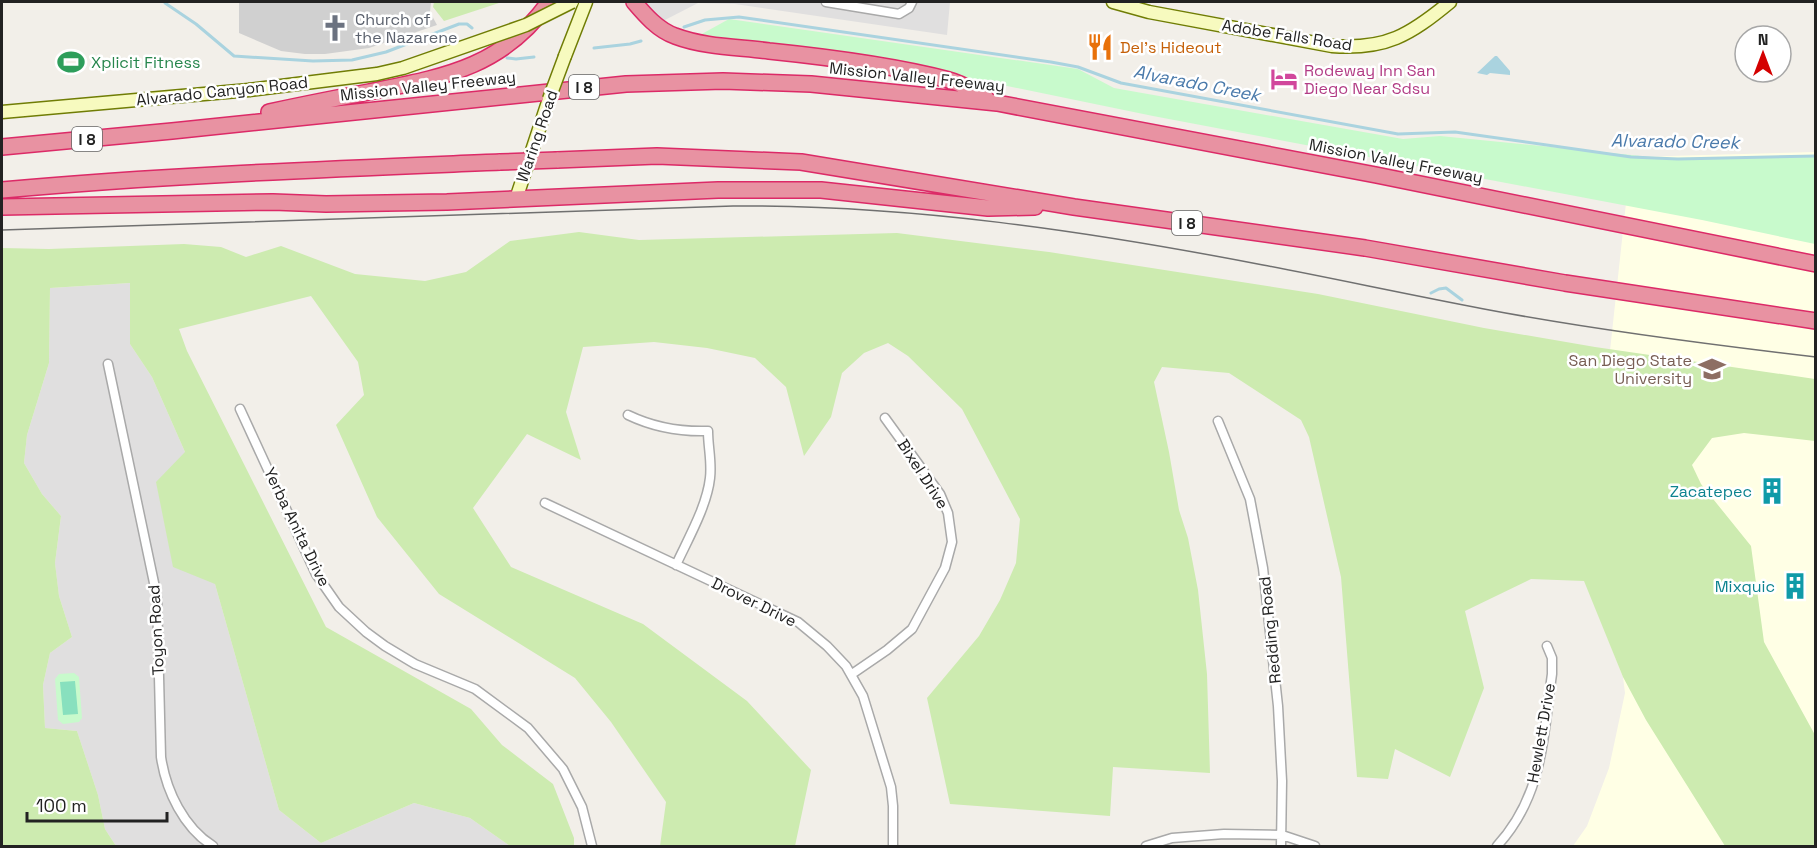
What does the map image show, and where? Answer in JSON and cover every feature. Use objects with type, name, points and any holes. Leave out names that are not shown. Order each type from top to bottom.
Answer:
[{"type":"highway","points":[[172,131],[447,76],[500,50],[532,25],[549,2]]},
{"type":"highway","points":[[634,2],[644,15],[673,36],[691,41],[797,54],[951,80],[997,103]]},
{"type":"highway","name":"Mission Valley Freeway","points":[[2,147],[565,89],[669,82],[811,84],[997,103],[1388,178],[1815,264]]},
{"type":"highway","name":"I 8","points":[[2,190],[243,172],[657,156],[801,162],[1074,207],[1365,248],[1565,283],[1815,321]]},
{"type":"highway","points":[[2,207],[273,202],[326,204],[447,202],[718,190],[821,190],[988,208],[1074,207]]},
{"type":"street","points":[[826,2],[899,14],[911,5]]},
{"type":"street","name":"Adobe Falls Road","points":[[1113,2],[1149,12],[1353,48],[1384,43],[1408,33],[1450,2]]},
{"type":"street","name":"Waring Road","points":[[516,199],[582,3]]},
{"type":"street","name":"Alvarado Canyon Road","points":[[2,112],[249,90],[377,74],[402,68],[582,3]]},
{"type":"street","name":"Toyon Road","points":[[108,364],[157,597],[163,770],[175,801],[185,818],[204,840],[213,846]]},
{"type":"street","name":"Yerba Anita Drive","points":[[240,409],[316,574],[339,607],[385,646],[415,664],[475,689],[528,728],[563,770],[582,807],[592,846]]},
{"type":"street","points":[[628,415],[664,428],[708,431],[711,462],[706,496],[676,565]]},
{"type":"street","name":"Bixel Drive","points":[[852,674],[887,650],[912,628],[945,568],[951,551],[951,523],[945,503],[885,418]]},
{"type":"street","name":"Redding Road","points":[[1218,421],[1250,499],[1263,568],[1278,706],[1282,781],[1281,846]]},
{"type":"street","name":"Drover Drive","points":[[545,503],[798,622],[827,646],[852,674],[863,696],[891,787],[893,846]]},
{"type":"street","name":"Hewlett Drive","points":[[1497,846],[1510,832],[1525,808],[1538,772],[1552,674],[1552,658],[1547,646]]},
{"type":"street","points":[[1146,846],[1224,834],[1282,835],[1315,846]]},
{"type":"shaded area","name":"Church of the Nazarene","points":[[239,2],[431,2],[430,12],[437,25],[369,48],[325,54],[305,54],[281,51],[239,33]]},
{"type":"shaded area","points":[[644,2],[950,2],[947,35],[735,4],[698,3],[663,21]]},
{"type":"shaded area","name":"San Diego State University","points":[[1815,152],[1815,846],[1573,846],[1587,826],[1609,768],[1625,693],[1623,677],[1585,581],[1631,157]]},
{"type":"shaded area","points":[[130,283],[130,344],[152,377],[185,452],[215,584],[279,810],[321,843],[414,803],[470,818],[510,846],[116,846],[105,829],[98,795],[77,731],[45,728],[43,685],[50,653],[72,637],[59,596],[55,563],[61,516],[42,494],[24,463],[27,435],[49,363],[50,288]]},
{"type":"green space","points":[[434,2],[502,2],[444,21],[433,7]]},
{"type":"green space","points":[[729,19],[1078,69],[1114,88],[1403,139],[1440,136],[1661,158],[1815,157],[1815,244],[1702,220],[1153,116],[886,61],[804,47],[700,35]]},
{"type":"green space","points":[[579,232],[639,240],[897,233],[1049,252],[1318,294],[1484,328],[1595,347],[1815,379],[1815,441],[1744,433],[1712,438],[1692,465],[1701,484],[1751,546],[1764,642],[1815,735],[1815,846],[1725,846],[1646,720],[1623,677],[1584,581],[1531,579],[1465,611],[1484,688],[1450,777],[1395,749],[1388,779],[1357,777],[1341,577],[1309,437],[1301,420],[1229,373],[1162,367],[1154,382],[1179,510],[1188,538],[1198,590],[1207,674],[1210,773],[1113,767],[1110,816],[950,804],[927,698],[979,636],[1000,600],[1016,563],[1020,519],[962,409],[908,356],[888,343],[864,353],[842,373],[831,417],[804,456],[786,387],[755,358],[707,348],[654,342],[583,347],[566,412],[581,460],[527,434],[473,508],[511,567],[643,624],[747,701],[811,770],[795,846],[660,846],[666,802],[611,722],[575,678],[439,594],[377,517],[336,425],[364,395],[358,362],[311,296],[179,329],[187,351],[326,627],[471,709],[502,745],[553,784],[574,838],[574,846],[510,846],[470,818],[414,803],[321,843],[279,810],[215,584],[173,567],[156,482],[185,452],[152,377],[130,344],[130,283],[50,288],[49,363],[27,435],[24,463],[42,494],[61,516],[55,563],[59,596],[72,637],[50,653],[43,685],[45,728],[77,731],[98,795],[105,829],[116,846],[2,846],[2,248],[49,249],[184,244],[221,247],[246,257],[281,246],[355,274],[425,281],[466,272],[510,241]]},
{"type":"green space","points":[[74,673],[79,677],[82,718],[79,722],[63,724],[58,720],[55,679],[59,674]]},
{"type":"green space","points":[[75,681],[78,714],[63,715],[60,682]]},
{"type":"water","points":[[1495,56],[1510,71],[1510,75],[1477,73]]},
{"type":"waterway","name":"Alvarado Creek","points":[[165,3],[196,24],[234,56],[313,61],[352,60],[386,52],[459,24],[467,24],[472,28]]},
{"type":"waterway","name":"Alvarado Creek","points":[[684,27],[705,20],[739,17],[1051,62],[1078,67],[1121,83],[1398,134],[1455,132],[1631,157],[1678,159],[1816,156]]},
{"type":"waterway","name":"Alvarado Creek","points":[[594,48],[641,41]]},
{"type":"waterway","name":"Alvarado Creek","points":[[507,58],[534,57]]},
{"type":"waterway","points":[[1431,293],[1446,288],[1462,300]]},
{"type":"tram line","points":[[2,230],[733,206],[866,210],[999,222],[1131,241],[1525,317],[1649,336],[1816,357]]},
{"type":"place","name":"Church of the Nazarene","points":[[335,28]]},
{"type":"place","name":"Del’s Hideout","points":[[1100,47]]},
{"type":"place","name":"Xplicit Fitness","points":[[71,62]]},
{"type":"place","name":"Rodeway Inn San Diego Near Sdsu","points":[[1284,79]]},
{"type":"place","name":"San Diego State University","points":[[1712,369]]},
{"type":"place","name":"Zacatepec","points":[[1772,491]]},
{"type":"place","name":"Mixquic","points":[[1795,586]]}]
